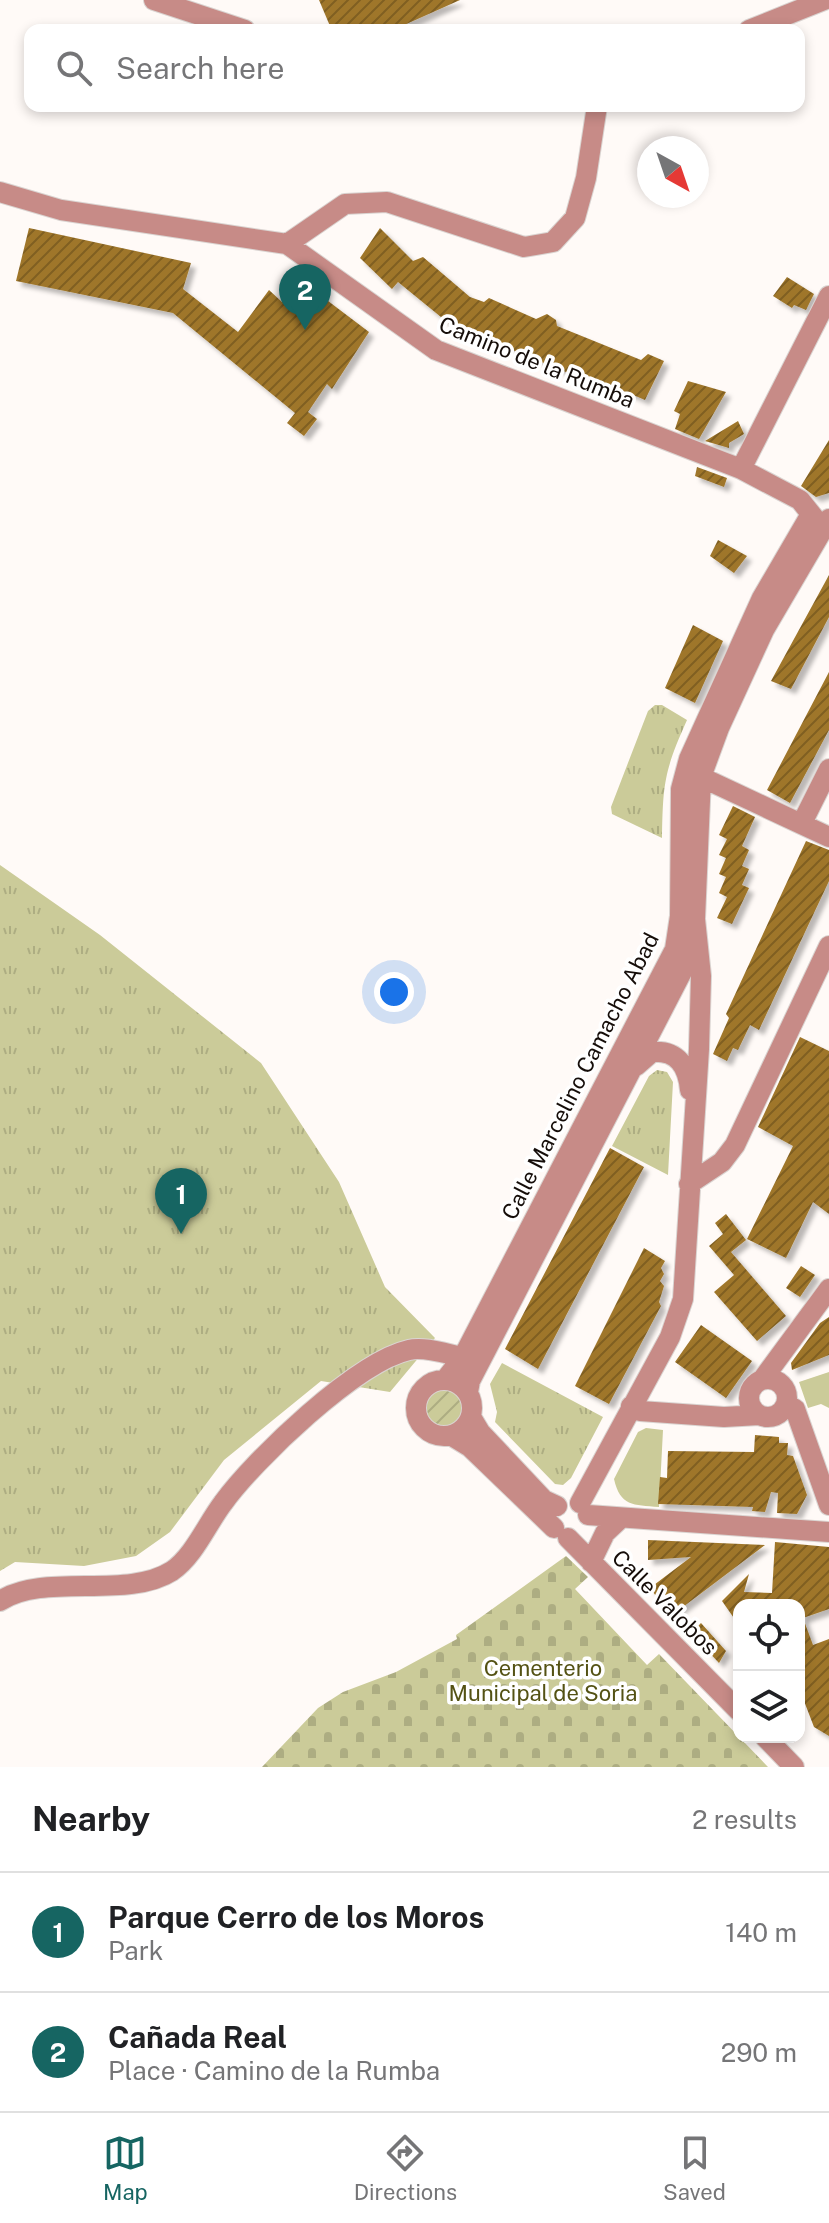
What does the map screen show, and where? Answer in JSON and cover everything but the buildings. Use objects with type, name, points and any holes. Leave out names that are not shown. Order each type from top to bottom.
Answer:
[{"type":"street","points":[[154,0],[227,24]]},
{"type":"street","points":[[764,24],[824,0]]},
{"type":"street","points":[[287,244],[345,204],[387,202],[524,247],[553,242],[575,218],[586,178],[596,112]]},
{"type":"street","name":"Camino de la Rumba","points":[[0,192],[61,210],[287,244],[436,350],[741,469],[800,500],[823,524]]},
{"type":"street","points":[[741,469],[829,296]]},
{"type":"street","points":[[576,1525],[594,1478],[670,1337],[681,1310],[701,976],[695,919],[701,777],[764,630],[823,524]]},
{"type":"street","name":"Calle Marcelino Camacho Abad","points":[[445,1380],[463,1357],[675,949],[680,916],[681,789],[689,759],[762,598],[823,524]]},
{"type":"street","points":[[802,823],[829,769]]},
{"type":"street","points":[[701,777],[829,837]]},
{"type":"street","name":"Calle Marcelino Camacho Abad","points":[[468,1392],[470,1381],[684,968],[692,949],[695,919]]},
{"type":"street","points":[[689,1184],[722,1162],[735,1145],[829,946]]},
{"type":"street","points":[[627,1075],[652,1052],[674,1056],[681,1061],[689,1076],[693,1114]]},
{"type":"street","points":[[769,1400],[785,1350],[827,1295]]},
{"type":"street","points":[[0,1601],[11,1594],[34,1589],[128,1584],[171,1572],[186,1556],[224,1501],[271,1447],[321,1403],[381,1362],[411,1349],[463,1357]]},
{"type":"street","points":[[471,1417],[461,1431],[442,1437],[425,1429],[416,1412],[416,1402],[426,1386],[445,1380],[454,1381],[468,1392],[471,1417],[480,1432],[544,1500],[557,1506],[568,1501],[576,1525]]},
{"type":"street","points":[[631,1406],[640,1411],[724,1417],[769,1400]]},
{"type":"street","points":[[769,1400],[805,1443],[829,1505]]},
{"type":"street","name":"Calle Valobos","points":[[452,1436],[576,1525],[591,1562],[733,1705]]},
{"type":"street","points":[[594,1478],[600,1497],[621,1518]]},
{"type":"street","points":[[576,1525],[621,1518],[829,1532]]},
{"type":"street","points":[[591,1562],[605,1533],[621,1518]]},
{"type":"street","points":[[771,1743],[794,1767]]},
{"type":"green space","points":[[655,705],[662,705],[687,720],[666,778],[662,838],[612,814],[611,807],[648,711]]},
{"type":"green space","points":[[0,865],[100,935],[261,1063],[339,1182],[385,1287],[435,1338],[390,1392],[321,1381],[224,1460],[170,1532],[136,1556],[84,1566],[15,1562],[0,1571]]},
{"type":"green space","points":[[657,1070],[667,1072],[673,1082],[668,1175],[612,1146],[649,1076]]},
{"type":"green space","points":[[502,1363],[603,1417],[571,1478],[563,1485],[555,1484],[495,1422],[497,1412],[490,1384]]},
{"type":"green space","points":[[829,1372],[829,1408],[821,1404],[808,1408],[799,1382]]},
{"type":"green space","points":[[445,1389],[459,1395],[465,1409],[459,1423],[445,1429],[431,1423],[425,1409],[431,1395]]},
{"type":"green space","points":[[646,1428],[663,1430],[659,1507],[642,1506],[624,1499],[614,1479],[638,1432]]},
{"type":"green space","name":"Cementerio Municipal de Soria","points":[[566,1556],[588,1577],[575,1589],[647,1665],[659,1654],[733,1731],[733,1743],[745,1743],[768,1767],[262,1767],[318,1708],[343,1692],[396,1672],[457,1639],[456,1635]]},
{"type":"place","name":"Cañada Real","points":[[305,330]]},
{"type":"place","name":"Parque Cerro de los Moros","points":[[181,1234]]}]
